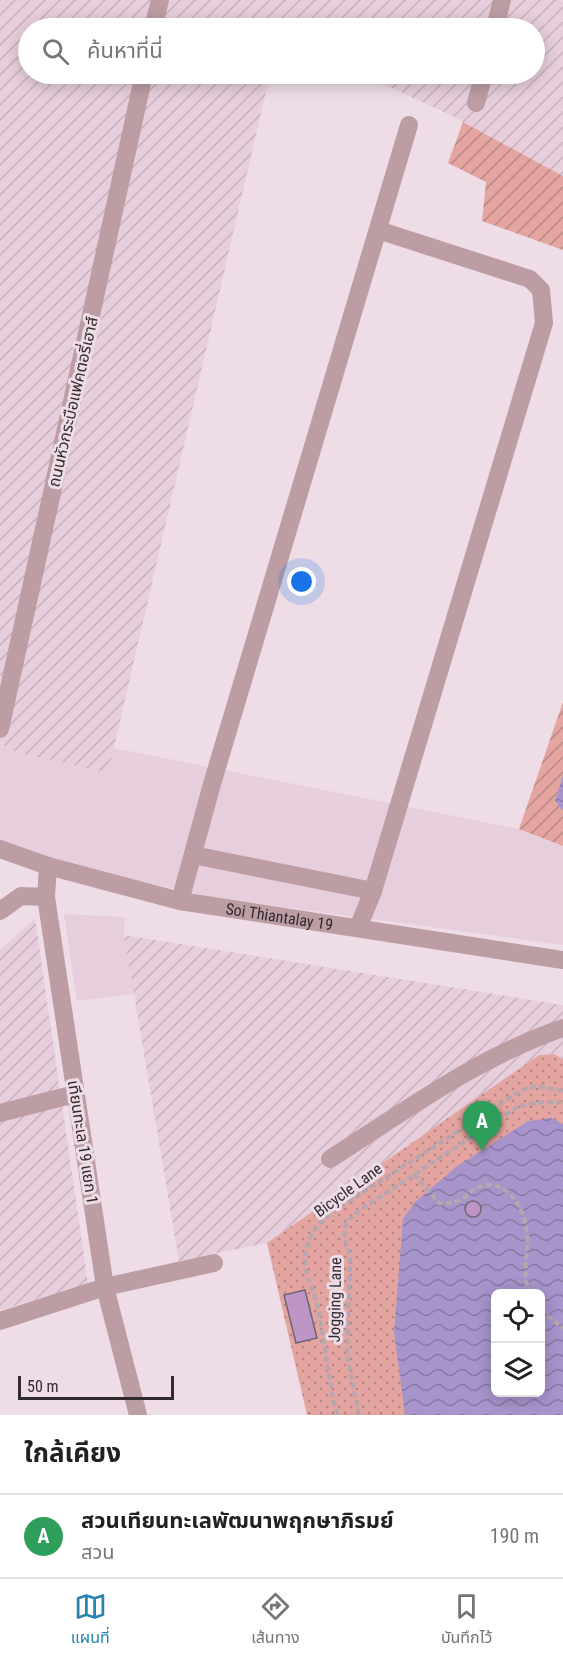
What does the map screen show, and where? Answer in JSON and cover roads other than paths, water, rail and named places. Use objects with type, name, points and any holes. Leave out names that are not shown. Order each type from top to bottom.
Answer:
[{"type":"street","points":[[155,18],[159,0]]},
{"type":"street","points":[[498,18],[502,0]]},
{"type":"street","name":"ถนนหัวกระบือแฟคตอรี่เฮาส์","points":[[0,729],[142,84]]},
{"type":"street","points":[[476,103],[481,84]]},
{"type":"street","points":[[180,901],[409,125]]},
{"type":"street","points":[[358,928],[373,891],[540,334],[544,312],[542,290],[530,279],[378,230]]},
{"type":"street","name":"Soi Thiantalay 19","points":[[0,849],[48,866],[180,901],[563,960]]},
{"type":"street","points":[[192,855],[373,891]]},
{"type":"street","name":"เทียนทะเล 19 แยก 1","points":[[48,866],[46,897],[105,1287],[138,1415]]},
{"type":"street","points":[[0,911],[21,896],[46,897]]},
{"type":"street","points":[[330,1160],[466,1072],[525,1041],[563,1028]]},
{"type":"street","points":[[0,1113],[75,1094]]},
{"type":"street","points":[[0,1322],[105,1287],[214,1263]]},
{"type":"water","points":[[563,775],[563,811],[555,801]]},
{"type":"water","points":[[552,1118],[563,1124],[563,1415],[405,1415],[394,1332],[403,1219],[415,1202],[456,1167],[528,1121]],"holes":[[[468,1202],[478,1203],[480,1210],[473,1217],[467,1214],[465,1209]]]},
{"type":"place","name":"สวนเทียนทะเลพัฒนาพฤกษาภิรมย์","points":[[482,1151]]}]
